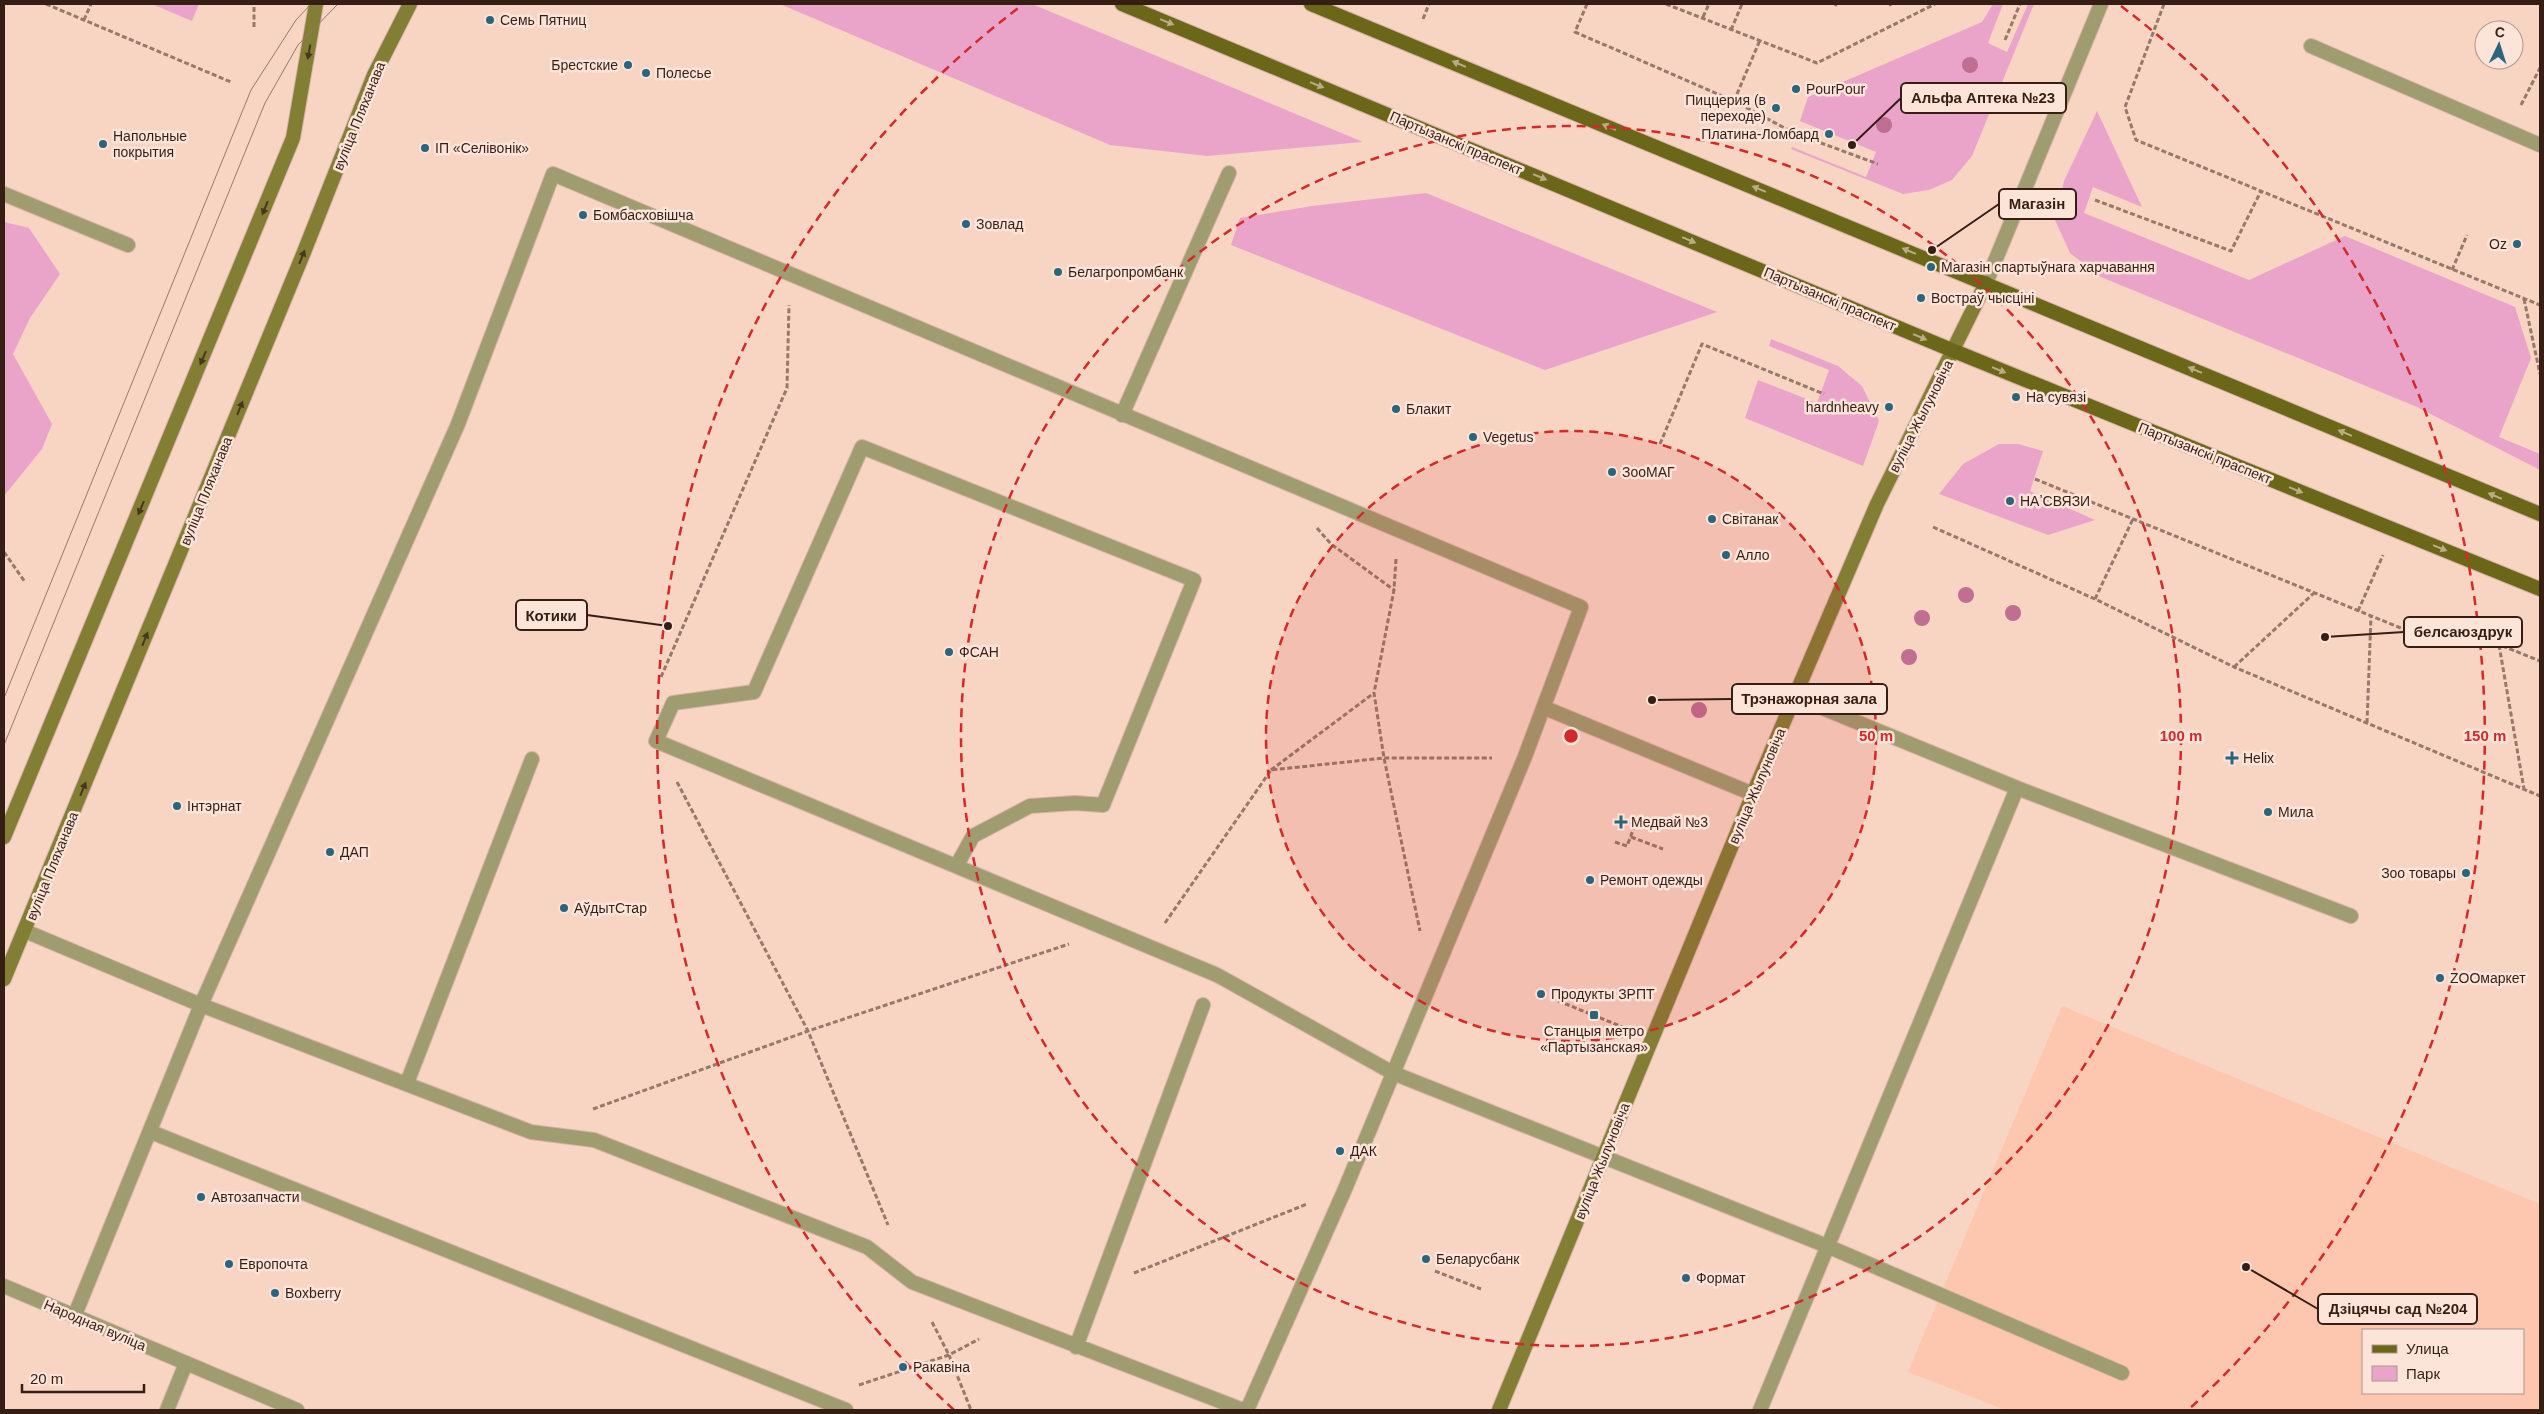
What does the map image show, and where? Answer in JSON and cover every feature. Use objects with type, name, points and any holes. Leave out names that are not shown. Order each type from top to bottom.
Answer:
[{"type":"main road","points":[[4,837],[293,138],[316,4]]},
{"type":"main road","name":"вуліца Пляханава","points":[[4,979],[304,252],[374,76],[410,4]]},
{"type":"main road","name":"Партызанскі праспект","points":[[1122,4],[1954,351],[2540,590]]},
{"type":"main road","points":[[1311,4],[2540,514]]},
{"type":"main road","name":"вуліца Жылуновіча","points":[[1499,1410],[1753,794],[1877,504],[1986,284]]},
{"type":"street","name":"вуліца Жылуновіча","points":[[1986,284],[2101,4]]},
{"type":"street","points":[[2311,46],[2540,144]]},
{"type":"street","points":[[1122,415],[1229,173]]},
{"type":"street","points":[[74,1317],[151,1132],[201,1005],[458,424],[553,174],[1581,608],[1545,708],[1345,1189],[1247,1410]]},
{"type":"street","points":[[4,194],[128,245]]},
{"type":"street","points":[[957,865],[972,836],[1030,806],[1075,803],[1102,804],[1194,580],[862,447],[754,692],[673,703],[656,741],[1217,975],[1393,1073],[1827,1246],[2122,1373]]},
{"type":"street","points":[[1796,697],[2017,788],[2351,916]]},
{"type":"street","points":[[1545,708],[1753,794]]},
{"type":"street","points":[[407,1083],[532,759]]},
{"type":"street","points":[[1760,1410],[2017,788]]},
{"type":"street","points":[[24,931],[201,1005],[531,1132],[594,1140],[867,1247],[912,1282],[1076,1348],[1242,1410]]},
{"type":"street","points":[[1076,1348],[1204,1005]]},
{"type":"street","points":[[151,1132],[846,1410]]},
{"type":"street","name":"Народная вуліца","points":[[4,1286],[297,1410]]},
{"type":"street","points":[[167,1410],[186,1363]]},
{"type":"path","points":[[46,4],[231,82]]},
{"type":"path","points":[[84,20],[90,4]]},
{"type":"path","points":[[254,4],[254,27]]},
{"type":"path","points":[[1588,4],[1574,32],[1734,100],[1794,133],[1878,164]]},
{"type":"path","points":[[1666,4],[1817,63],[1935,4]]},
{"type":"path","points":[[1703,17],[1709,4]]},
{"type":"path","points":[[1731,30],[1742,4]]},
{"type":"path","points":[[2005,40],[2020,4]]},
{"type":"path","points":[[2164,4],[2125,107],[2136,140],[2540,305]]},
{"type":"path","points":[[1734,100],[1760,40]]},
{"type":"path","points":[[2095,200],[2231,251],[2261,191]]},
{"type":"path","points":[[2452,270],[2467,235]]},
{"type":"path","points":[[660,681],[787,388],[790,274]]},
{"type":"path","points":[[2524,299],[2540,374]]},
{"type":"path","points":[[1660,444],[1702,344],[1824,394]]},
{"type":"path","points":[[2035,479],[2445,646],[2453,626],[2540,661]]},
{"type":"path","points":[[2095,599],[2133,519]]},
{"type":"path","points":[[1312,522],[1330,544],[1394,590]]},
{"type":"path","points":[[1934,527],[2095,599],[2234,667],[2540,796]]},
{"type":"path","points":[[2358,611],[2395,530]]},
{"type":"path","points":[[1398,531],[1394,590],[1374,693],[1384,758],[1421,936]]},
{"type":"path","points":[[4,552],[25,582]]},
{"type":"path","points":[[2234,667],[2314,593]]},
{"type":"path","points":[[2367,723],[2371,616]]},
{"type":"path","points":[[2498,644],[2524,789]]},
{"type":"path","points":[[1148,946],[1271,770],[1374,693]]},
{"type":"path","points":[[656,741],[808,1031],[889,1228]]},
{"type":"path","points":[[1271,770],[1384,758],[1524,758]]},
{"type":"path","points":[[1615,842],[1627,846],[1631,837],[1635,826],[1623,821]]},
{"type":"path","points":[[1631,837],[1662,849]]},
{"type":"path","points":[[587,1112],[808,1031],[1110,931]]},
{"type":"path","points":[[1551,998],[1594,1015]]},
{"type":"path","points":[[1434,1270],[1481,1290]]},
{"type":"path","points":[[912,1282],[949,1355],[971,1410]]},
{"type":"shaded area","points":[[2062,1006],[2540,1204],[2540,1410],[2005,1410],[1908,1372]]},
{"type":"green space","points":[[152,4],[199,4],[192,21]]},
{"type":"green space","points":[[780,4],[1032,4],[1363,142],[1207,156],[1110,145]]},
{"type":"green space","points":[[1993,4],[2003,4],[1988,43],[2007,52],[2028,4],[2034,4],[1972,156],[1952,180],[1929,190],[1903,194],[1791,149],[1792,147],[1866,177],[1876,152],[1800,121],[1808,97],[1982,22]]},
{"type":"green space","points":[[2097,111],[2142,207],[2093,187],[2084,213],[2249,280],[2345,236],[2515,307],[2531,358],[2499,437],[2540,454],[2540,470],[2417,407],[2101,277],[2070,253],[2055,220],[2064,181]]},
{"type":"green space","points":[[1426,193],[1717,312],[1545,370],[1231,245],[1240,218],[1312,206]]},
{"type":"green space","points":[[4,222],[29,228],[60,274],[30,318],[13,354],[52,424],[42,449],[4,496]]},
{"type":"green space","points":[[1771,339],[1838,366],[1862,386],[1879,421],[1863,466],[1745,418],[1758,380],[1817,403],[1829,370],[1769,346]]},
{"type":"green space","points":[[1999,444],[2018,444],[2043,451],[2030,491],[2095,520],[2048,535],[1939,494],[1963,464]]},
{"type":"tram line","points":[[4,698],[251,90],[296,20],[311,4]]},
{"type":"tram line","points":[[4,745],[265,103],[298,45],[338,4]]},
{"type":"place","name":"Семь Пятниц","points":[[490,20]]},
{"type":"place","name":"Брестские","points":[[628,65]]},
{"type":"place","name":"Полесье","points":[[646,73]]},
{"type":"place","name":"PourPour","points":[[1796,89]]},
{"type":"place","name":"Пиццерия (в переходе)","points":[[1776,108]]},
{"type":"place","name":"Платина-Ломбард","points":[[1829,134]]},
{"type":"place","name":"Напольные покрытия","points":[[103,144]]},
{"type":"place","name":"Альфа Аптека №23","points":[[1852,145]]},
{"type":"place","name":"ІП «Селівонік»","points":[[425,148]]},
{"type":"place","name":"Бомбасховішча","points":[[583,215]]},
{"type":"place","name":"Зовлад","points":[[966,224]]},
{"type":"place","name":"Oz","points":[[2517,244]]},
{"type":"place","name":"Магазін","points":[[1932,250]]},
{"type":"place","name":"Магазін спартыўнага харчавання","points":[[1931,267]]},
{"type":"place","name":"Белагропромбанк","points":[[1058,272]]},
{"type":"place","name":"Востраў чысціні","points":[[1921,298]]},
{"type":"place","name":"На сувязі","points":[[2016,397]]},
{"type":"place","name":"hardnheavy","points":[[1889,407]]},
{"type":"place","name":"Блакит","points":[[1396,409]]},
{"type":"place","name":"Vegetus","points":[[1473,437]]},
{"type":"place","name":"ЗооМАГ","points":[[1612,472]]},
{"type":"place","name":"НАʼСВЯЗИ","points":[[2010,501]]},
{"type":"place","name":"Світанак","points":[[1712,519]]},
{"type":"place","name":"Алло","points":[[1726,555]]},
{"type":"place","name":"Котики","points":[[668,626]]},
{"type":"place","name":"белсаюздрук","points":[[2325,637]]},
{"type":"place","name":"ФСАН","points":[[949,652]]},
{"type":"place","name":"Трэнажорная зала","points":[[1652,700]]},
{"type":"place","name":"Helix","points":[[2232,758]]},
{"type":"place","name":"Інтэрнат","points":[[177,806]]},
{"type":"place","name":"Мила","points":[[2268,812]]},
{"type":"place","name":"Медвай №3","points":[[1621,822]]},
{"type":"place","name":"ДАП","points":[[330,852]]},
{"type":"place","name":"Зоо товары","points":[[2466,873]]},
{"type":"place","name":"Ремонт одежды","points":[[1590,880]]},
{"type":"place","name":"АўдытСтар","points":[[564,908]]},
{"type":"place","name":"ZOOмаркет","points":[[2440,978]]},
{"type":"place","name":"Продукты ЗРПТ","points":[[1541,994]]},
{"type":"place","name":"Станцыя метро «Партызанская»","points":[[1594,1015]]},
{"type":"place","name":"ДАК","points":[[1340,1151]]},
{"type":"place","name":"Автозапчасти","points":[[201,1197]]},
{"type":"place","name":"Беларусбанк","points":[[1426,1259]]},
{"type":"place","name":"Европочта","points":[[229,1264]]},
{"type":"place","name":"Дзіцячы сад №204","points":[[2246,1267]]},
{"type":"place","name":"Формат","points":[[1686,1278]]},
{"type":"place","name":"Boxberry","points":[[275,1293]]},
{"type":"place","name":"Ракавіна","points":[[903,1367]]}]
